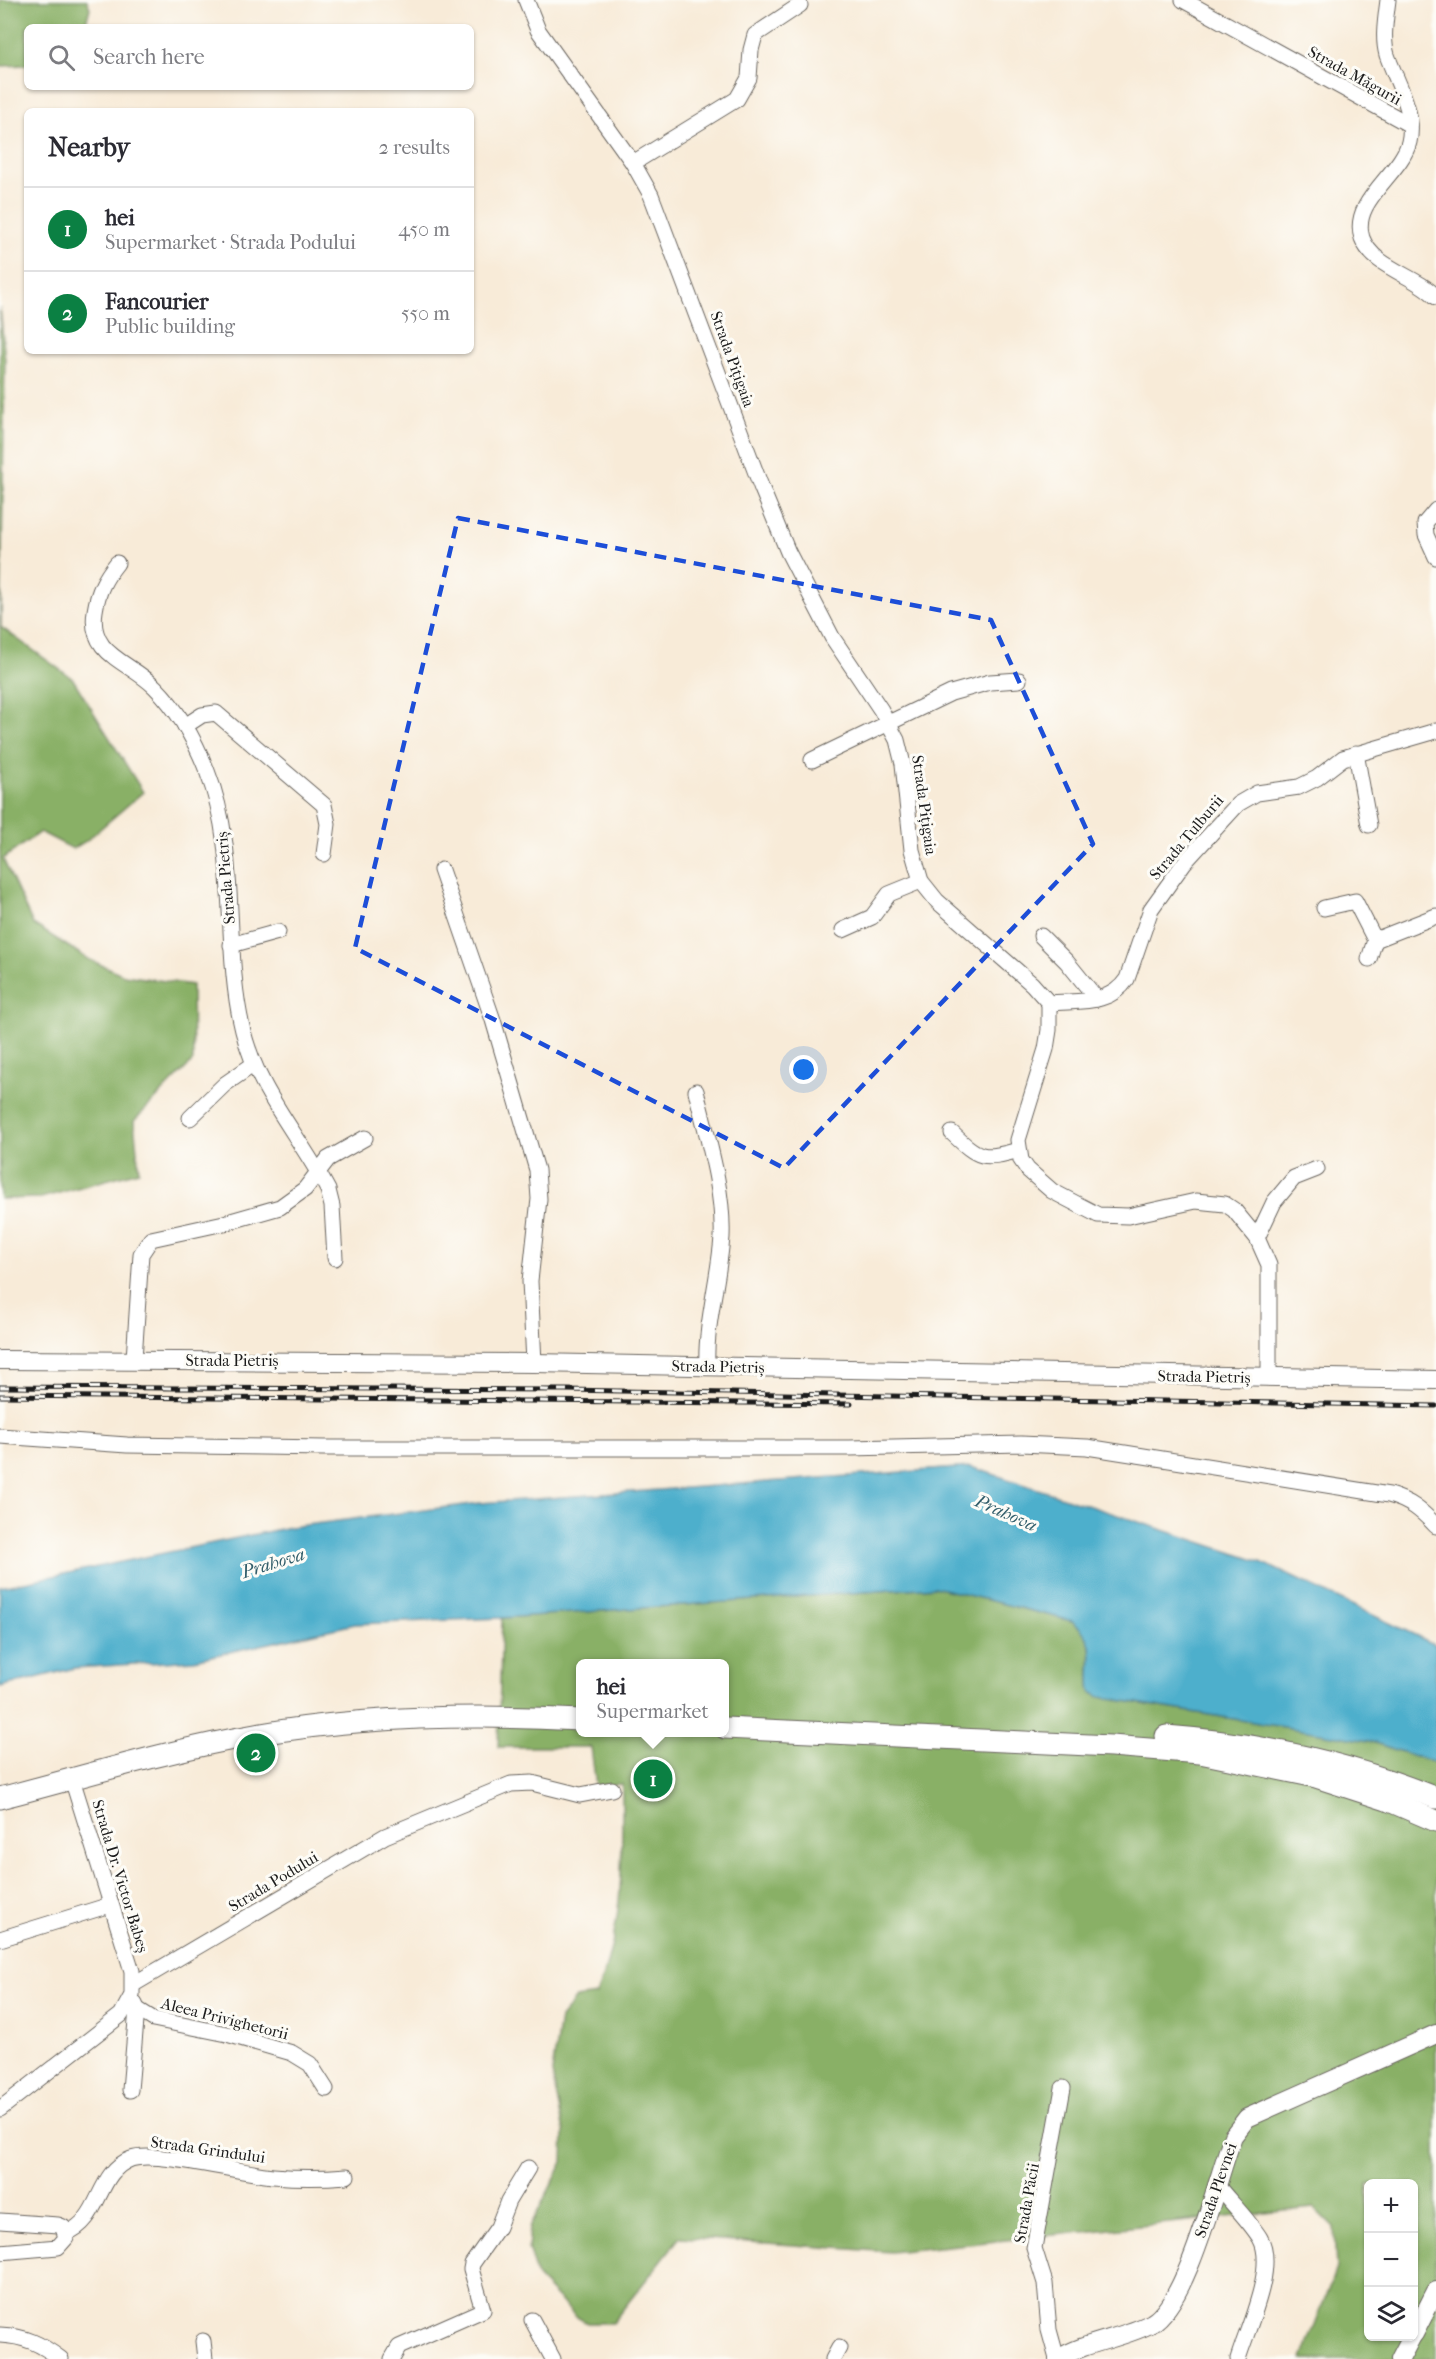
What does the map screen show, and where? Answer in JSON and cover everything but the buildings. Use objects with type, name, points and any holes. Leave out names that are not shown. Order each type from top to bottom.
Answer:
[{"type":"highway","points":[[0,1785],[211,1731],[306,1715],[423,1705],[576,1707]]},
{"type":"highway","points":[[0,1798],[215,1743],[304,1728],[434,1717],[511,1716],[576,1720]]},
{"type":"highway","points":[[729,1716],[1199,1738],[1262,1747],[1328,1762],[1436,1798]]},
{"type":"highway","points":[[729,1728],[1122,1747],[1200,1753],[1316,1777],[1387,1800],[1436,1821]]},
{"type":"main road","name":"Strada Pietriș","points":[[0,1360],[534,1363],[1436,1380]]},
{"type":"main road","name":"Strada Plevnei","points":[[1058,2359],[1081,2347],[1154,2322],[1167,2310],[1184,2281],[1233,2136],[1247,2118],[1436,2034]]},
{"type":"main road","points":[[1418,2325],[1436,2291]]},
{"type":"main road","points":[[1400,2359],[1410,2341]]},
{"type":"street","name":"Strada Pițigaia","points":[[526,0],[538,30],[633,163],[661,219],[762,489],[788,552],[832,637],[890,725],[903,764],[912,850],[921,881],[937,901],[1032,984],[1049,1003]]},
{"type":"street","name":"Strada Măgurii","points":[[1183,0],[1410,125],[1408,145],[1362,217],[1361,235],[1379,258],[1436,297]]},
{"type":"street","points":[[1388,0],[1386,53],[1400,81],[1410,125]]},
{"type":"street","points":[[633,163],[737,99],[749,78],[751,50],[755,35],[800,5]]},
{"type":"street","points":[[1436,510],[1425,523],[1426,535],[1436,557]]},
{"type":"street","name":"Strada Pietriș","points":[[117,562],[101,586],[96,600],[93,623],[95,634],[104,648],[156,688],[185,726],[207,772],[217,801],[227,867],[231,945],[243,1030],[254,1064],[282,1117],[319,1172],[328,1190],[332,1206],[335,1258]]},
{"type":"street","points":[[812,760],[877,727],[890,725],[951,693],[990,682],[1019,680]]},
{"type":"street","points":[[185,726],[202,715],[216,713],[318,800],[327,813],[324,854]]},
{"type":"street","name":"Strada Tulburii","points":[[1049,1003],[1097,999],[1115,994],[1122,988],[1151,909],[1184,863],[1238,804],[1257,793],[1299,787],[1343,758],[1356,753],[1436,731]]},
{"type":"street","points":[[1356,753],[1369,825]]},
{"type":"street","points":[[441,870],[493,1020],[537,1170],[539,1199],[530,1281],[534,1363]]},
{"type":"street","points":[[843,930],[872,916],[889,894],[921,881]]},
{"type":"street","points":[[1324,908],[1354,901],[1375,940],[1369,959]]},
{"type":"street","points":[[1375,940],[1436,916]]},
{"type":"street","points":[[231,945],[278,932]]},
{"type":"street","points":[[1041,936],[1068,962],[1097,999]]},
{"type":"street","points":[[1049,1003],[1050,1030],[1022,1125],[1019,1150],[1028,1170],[1041,1182],[1089,1212],[1116,1218],[1179,1203],[1211,1202],[1225,1204],[1234,1210],[1257,1238],[1269,1265],[1271,1286],[1269,1378]]},
{"type":"street","points":[[190,1118],[225,1084],[254,1064]]},
{"type":"street","points":[[696,1091],[717,1190],[722,1233],[718,1278],[707,1336],[707,1366]]},
{"type":"street","points":[[952,1133],[972,1151],[984,1158],[1019,1150]]},
{"type":"street","points":[[134,1359],[141,1254],[151,1239],[280,1207],[305,1189],[328,1159],[365,1138]]},
{"type":"street","points":[[1257,1238],[1274,1202],[1294,1178],[1317,1169]]},
{"type":"street","points":[[0,1436],[127,1445],[324,1448],[850,1448],[1021,1444],[1087,1447],[1389,1495],[1404,1499],[1416,1506],[1436,1526]]},
{"type":"street","name":"Strada Dr. Victor Babeș","points":[[72,1779],[110,1905],[134,1996]]},
{"type":"street","name":"Strada Podului","points":[[0,2109],[121,2015],[134,1996],[375,1842],[423,1819],[511,1784],[532,1783],[589,1795],[612,1789]]},
{"type":"street","points":[[0,1939],[110,1905]]},
{"type":"street","points":[[130,2090],[134,1996]]},
{"type":"street","name":"Aleea Privighetorii","points":[[134,1996],[153,2019],[227,2034],[292,2053],[310,2064],[326,2089]]},
{"type":"street","name":"Strada Păcii","points":[[1058,2359],[1049,2330],[1045,2283],[1034,2248],[1063,2088]]},
{"type":"street","name":"Strada Grindului","points":[[66,2233],[82,2225],[108,2179],[122,2164],[131,2159],[148,2158],[205,2164],[273,2176],[347,2176]]},
{"type":"street","points":[[392,2359],[399,2347],[482,2312],[484,2306],[471,2269],[472,2264],[498,2227],[508,2201],[528,2168]]},
{"type":"street","points":[[1216,2184],[1260,2238],[1267,2254],[1265,2271],[1238,2359]]},
{"type":"street","points":[[0,2221],[53,2223],[63,2228],[66,2233],[64,2243],[58,2247],[0,2252]]},
{"type":"street","points":[[532,2320],[553,2359]]},
{"type":"street","points":[[0,2335],[19,2336],[42,2345],[61,2359]]},
{"type":"street","points":[[203,2342],[205,2359]]},
{"type":"highlighted area","points":[[458,518],[991,620],[1093,844],[784,1168],[355,948]]},
{"type":"green space","points":[[0,0],[87,0],[90,8],[86,24],[24,24],[24,65],[0,66]]},
{"type":"green space","points":[[0,307],[5,360],[1,627],[73,679],[143,792],[86,841],[73,849],[40,832],[3,859],[33,924],[88,959],[124,975],[192,985],[193,1061],[134,1121],[139,1171],[41,1198],[0,1199]]},
{"type":"green space","points":[[935,1587],[1072,1621],[1087,1637],[1090,1645],[1091,1692],[1100,1697],[1369,1741],[1436,1763],[1436,2359],[1302,2359],[1336,2269],[1334,2228],[1314,2208],[891,2252],[680,2237],[612,2323],[587,2323],[575,2316],[537,2277],[528,2249],[530,2227],[563,2162],[564,2132],[552,2073],[560,2018],[576,1998],[596,1995],[612,1943],[617,1917],[622,1839],[622,1784],[596,1786],[591,1747],[498,1747],[502,1618]]},
{"type":"water","name":"Prahova","points":[[971,1467],[1261,1562],[1436,1645],[1436,1763],[1369,1741],[1100,1697],[1091,1692],[1090,1645],[1081,1629],[1072,1621],[935,1587],[502,1618],[355,1624],[194,1660],[75,1668],[0,1687],[0,1587],[290,1527],[480,1503]]},
{"type":"railway","points":[[0,1387],[566,1390],[1436,1406]]},
{"type":"railway","points":[[0,1396],[851,1404]]},
{"type":"place","name":"Fancourier","points":[[256,1753]]},
{"type":"place","name":"hei","points":[[653,1779]]}]
